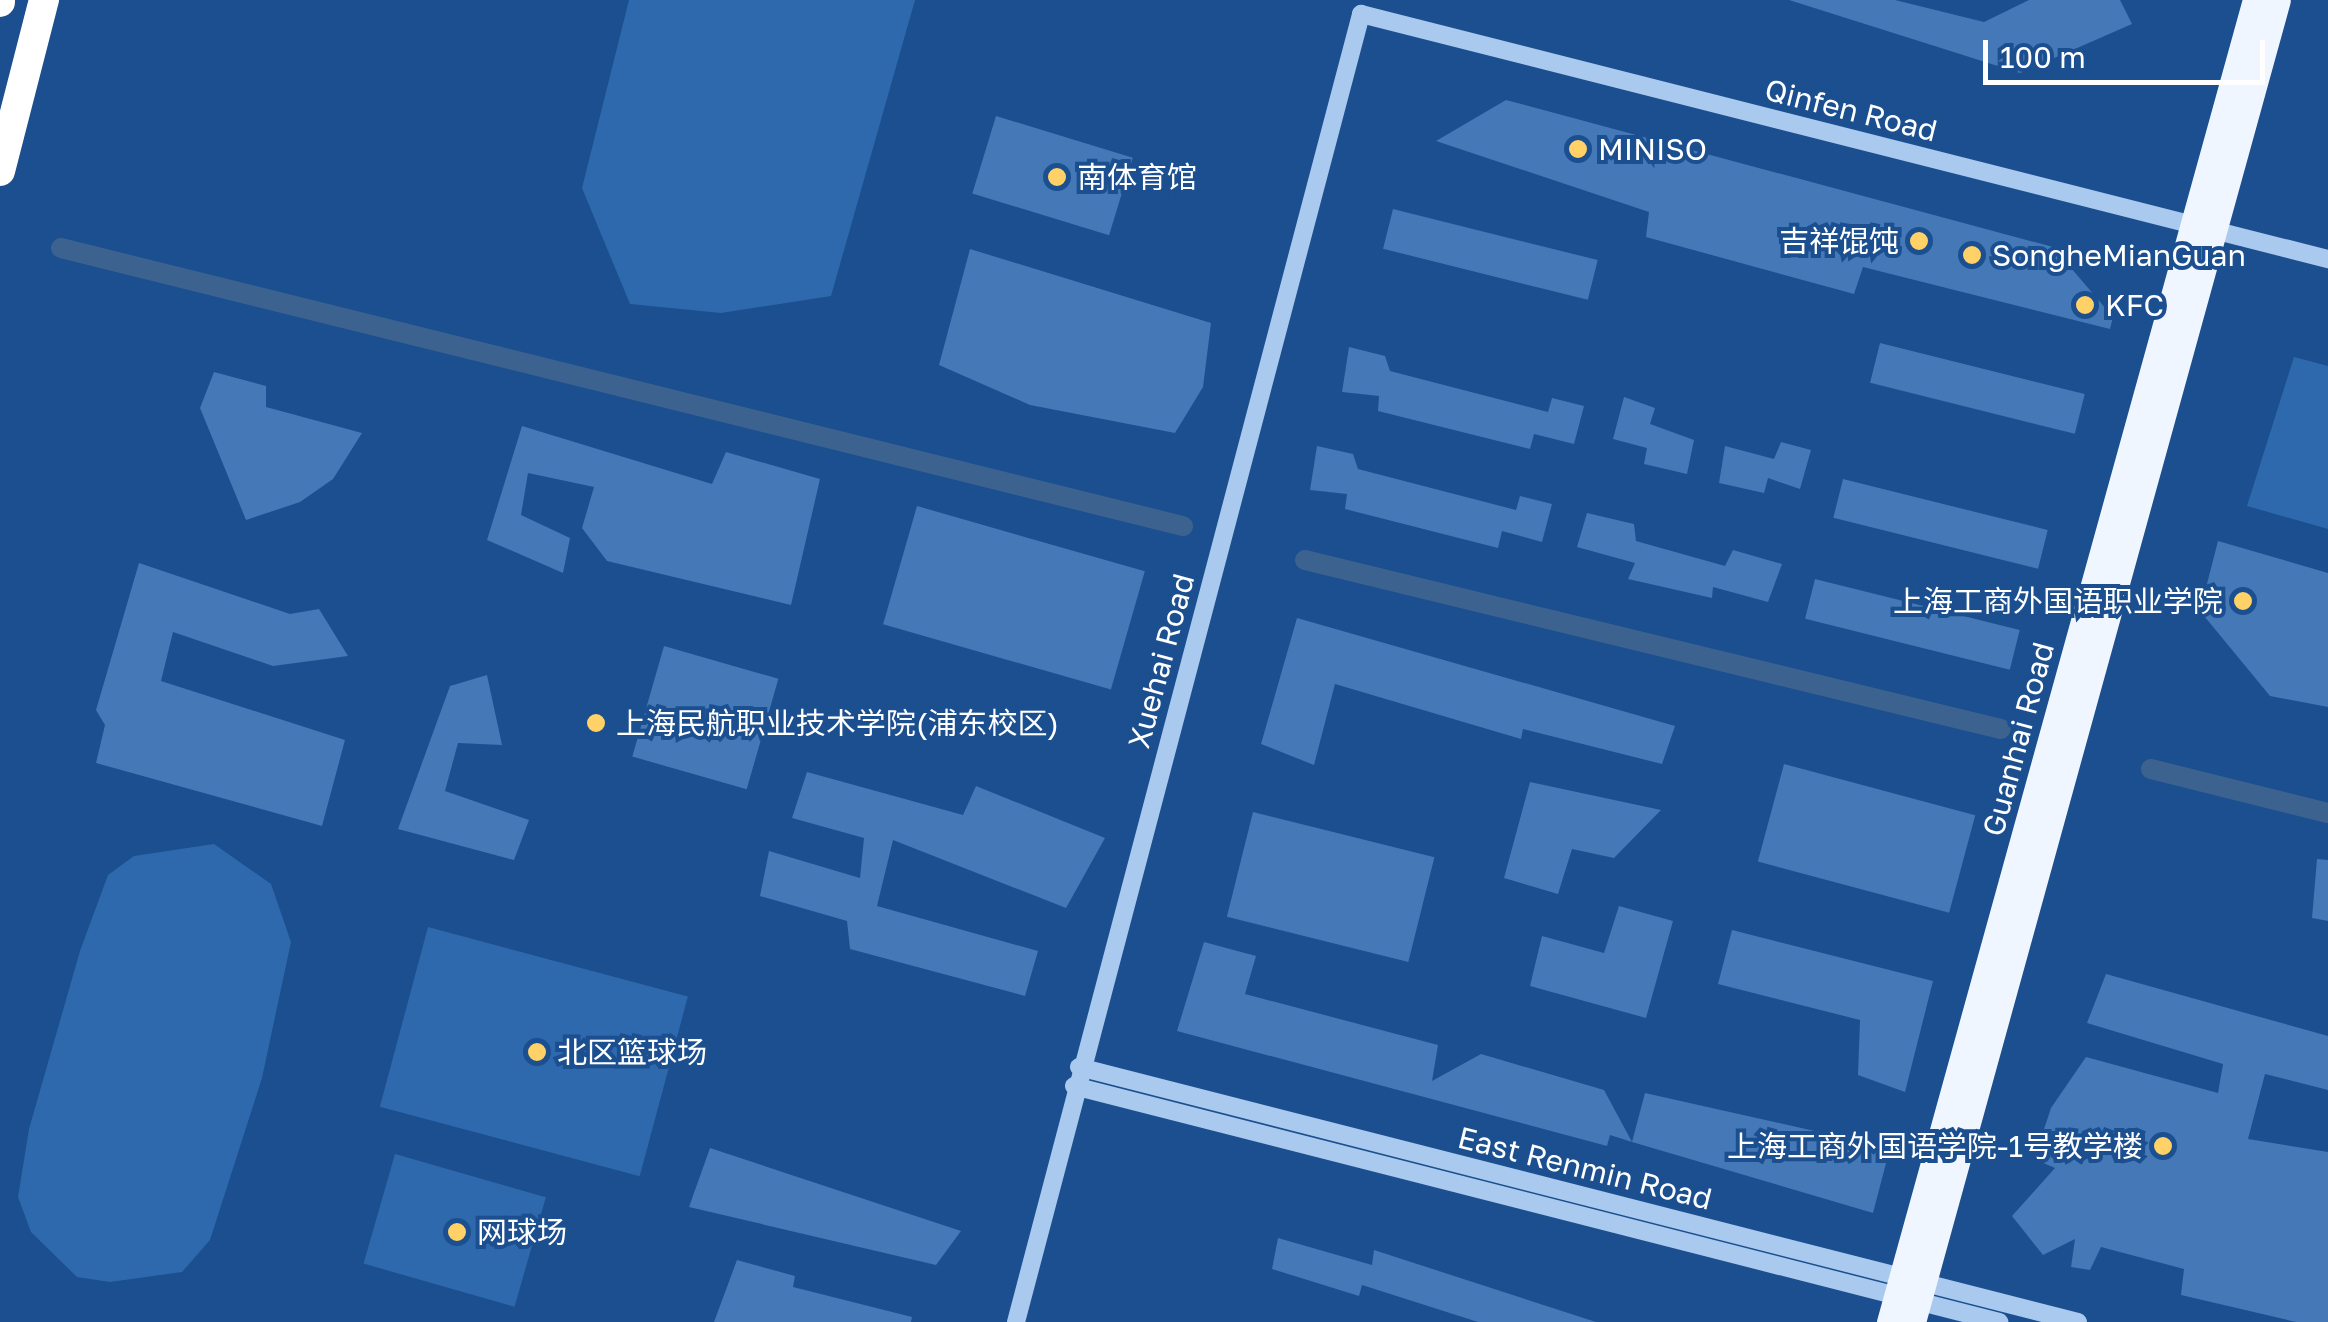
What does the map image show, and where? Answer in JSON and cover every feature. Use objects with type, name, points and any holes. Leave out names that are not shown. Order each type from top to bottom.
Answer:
[{"type":"highway","points":[[0,171],[44,0]]},
{"type":"main road","name":"Guanhai Road","points":[[2205,228],[2254,0]]},
{"type":"main road","name":"Guanhai Road","points":[[1890,1322],[1911,1296],[2205,228],[2278,0]]},
{"type":"street","name":"Qinfen Road","points":[[1360,14],[2328,259]]},
{"type":"street","name":"Xuehai Road","points":[[1016,1322],[1076,1076],[1360,14]]},
{"type":"street","name":"East Renmin Road","points":[[1076,1076],[1999,1322]]},
{"type":"street","name":"East Renmin Road","points":[[1911,1296],[2078,1322]]},
{"type":"shaded area","points":[[629,0],[915,0],[831,296],[721,313],[630,304],[582,188]]},
{"type":"shaded area","points":[[2294,357],[2328,366],[2328,529],[2247,506]]},
{"type":"shaded area","points":[[214,844],[271,884],[291,942],[262,1078],[210,1240],[182,1272],[110,1282],[77,1277],[31,1232],[18,1197],[29,1129],[80,951],[108,875],[134,856]]},
{"type":"shaded area","name":"北区篮球场","points":[[428,927],[688,997],[640,1176],[380,1107]]},
{"type":"shaded area","name":"网球场","points":[[395,1154],[546,1197],[514,1307],[364,1264]]},
{"type":"building","points":[[1789,0],[1895,0],[1984,22],[2029,0],[2120,0],[2132,24],[2020,73]]},
{"type":"building","points":[[1506,100],[2053,247],[2113,317],[2110,329],[1863,267],[1854,294],[1646,237],[1649,212],[1436,141]]},
{"type":"building","name":"南体育馆","points":[[996,116],[1133,158],[1109,235],[972,193]]},
{"type":"building","points":[[1393,209],[1598,260],[1588,300],[1383,249]]},
{"type":"building","points":[[970,249],[1211,323],[1203,387],[1175,433],[1030,405],[939,365]]},
{"type":"building","points":[[1880,343],[2085,394],[2075,434],[1870,383]]},
{"type":"building","points":[[1349,347],[1385,356],[1390,371],[1548,412],[1552,398],[1584,406],[1574,444],[1534,434],[1530,449],[1378,411],[1379,396],[1342,392]]},
{"type":"building","points":[[214,372],[266,386],[266,407],[362,433],[333,479],[300,502],[246,520],[200,408]]},
{"type":"building","points":[[1624,397],[1655,408],[1650,424],[1694,440],[1687,474],[1644,464],[1647,448],[1613,439]]},
{"type":"building","points":[[522,426],[712,484],[726,452],[820,479],[791,605],[607,561],[582,528],[594,487],[528,473],[521,515],[570,538],[563,573],[487,540]]},
{"type":"building","points":[[1781,442],[1811,450],[1800,489],[1768,478],[1764,493],[1719,483],[1725,446],[1774,459]]},
{"type":"building","points":[[1317,446],[1353,454],[1358,469],[1516,510],[1520,496],[1552,504],[1542,542],[1502,531],[1498,548],[1345,509],[1347,494],[1310,490]]},
{"type":"building","points":[[1843,479],[2048,530],[2038,569],[1833,518]]},
{"type":"building","points":[[917,506],[1145,571],[1111,690],[883,624]]},
{"type":"building","points":[[1587,513],[1634,524],[1636,541],[1725,566],[1733,550],[1782,564],[1768,602],[1713,587],[1712,598],[1628,579],[1635,563],[1577,547]]},
{"type":"building","points":[[2218,541],[2328,573],[2328,707],[2270,696],[2200,611]]},
{"type":"building","points":[[139,563],[290,614],[319,609],[348,656],[273,666],[173,632],[161,681],[345,740],[322,826],[96,763],[105,725],[96,710]]},
{"type":"building","points":[[1815,579],[2020,630],[2010,670],[1805,619]]},
{"type":"building","points":[[1297,618],[1675,726],[1662,764],[1523,729],[1521,739],[1335,684],[1314,765],[1261,744]]},
{"type":"building","points":[[664,646],[778,679],[747,789],[632,757]]},
{"type":"building","points":[[487,675],[502,745],[458,743],[445,791],[529,820],[514,860],[398,829],[450,686]]},
{"type":"building","points":[[1784,764],[1975,815],[1949,913],[1758,862]]},
{"type":"building","points":[[807,772],[963,815],[976,786],[1105,838],[1066,908],[893,840],[877,906],[1038,951],[1025,996],[850,949],[847,921],[760,896],[769,851],[860,878],[864,838],[792,818]]},
{"type":"building","points":[[1530,782],[1661,810],[1614,858],[1572,849],[1558,894],[1504,878]]},
{"type":"building","points":[[1253,812],[1434,857],[1408,962],[1227,917]]},
{"type":"building","points":[[2317,859],[2328,860],[2328,921],[2312,918]]},
{"type":"building","points":[[1619,906],[1673,921],[1646,1018],[1530,986],[1542,936],[1604,953]]},
{"type":"building","points":[[1732,930],[1933,981],[1905,1092],[1858,1075],[1860,1020],[1718,984]]},
{"type":"building","points":[[1204,942],[1256,956],[1245,994],[1438,1045],[1432,1081],[1481,1054],[1604,1090],[1632,1142],[1610,1135],[1607,1146],[1177,1031]]},
{"type":"building","name":"上海工商外国语学院-1号教学楼","points":[[2106,974],[2328,1036],[2328,1090],[2265,1074],[2248,1139],[2328,1152],[2328,1322],[2296,1322],[2181,1295],[2184,1269],[2101,1247],[2090,1270],[2071,1267],[2075,1239],[2043,1255],[2012,1216],[2055,1168],[2034,1159],[2051,1108],[2086,1057],[2218,1093],[2223,1064],[2087,1023]]},
{"type":"building","points":[[1645,1093],[1890,1148],[1873,1213],[1632,1142]]},
{"type":"building","points":[[710,1148],[961,1231],[936,1265],[689,1207]]},
{"type":"building","points":[[1278,1238],[1372,1265],[1374,1250],[1596,1322],[1478,1322],[1362,1285],[1359,1296],[1272,1269]]},
{"type":"building","points":[[737,1260],[795,1276],[793,1287],[912,1317],[911,1322],[714,1322]]},
{"type":"waterway","points":[[61,248],[1183,526]]},
{"type":"waterway","points":[[1305,560],[2001,729]]},
{"type":"waterway","points":[[2151,769],[2328,813]]},
{"type":"place","name":"MINISO","points":[[1578,149]]},
{"type":"place","name":"南体育馆","points":[[1057,177]]},
{"type":"place","name":"吉祥馄饨","points":[[1919,241]]},
{"type":"place","name":"SongheMianGuan","points":[[1972,255]]},
{"type":"place","name":"KFC","points":[[2085,305]]},
{"type":"place","name":"上海工商外国语职业学院","points":[[2243,601]]},
{"type":"place","name":"上海民航职业技术学院(浦东校区)","points":[[596,723]]},
{"type":"place","name":"北区篮球场","points":[[537,1052]]},
{"type":"place","name":"上海工商外国语学院-1号教学楼","points":[[2163,1146]]},
{"type":"place","name":"网球场","points":[[457,1232]]}]
